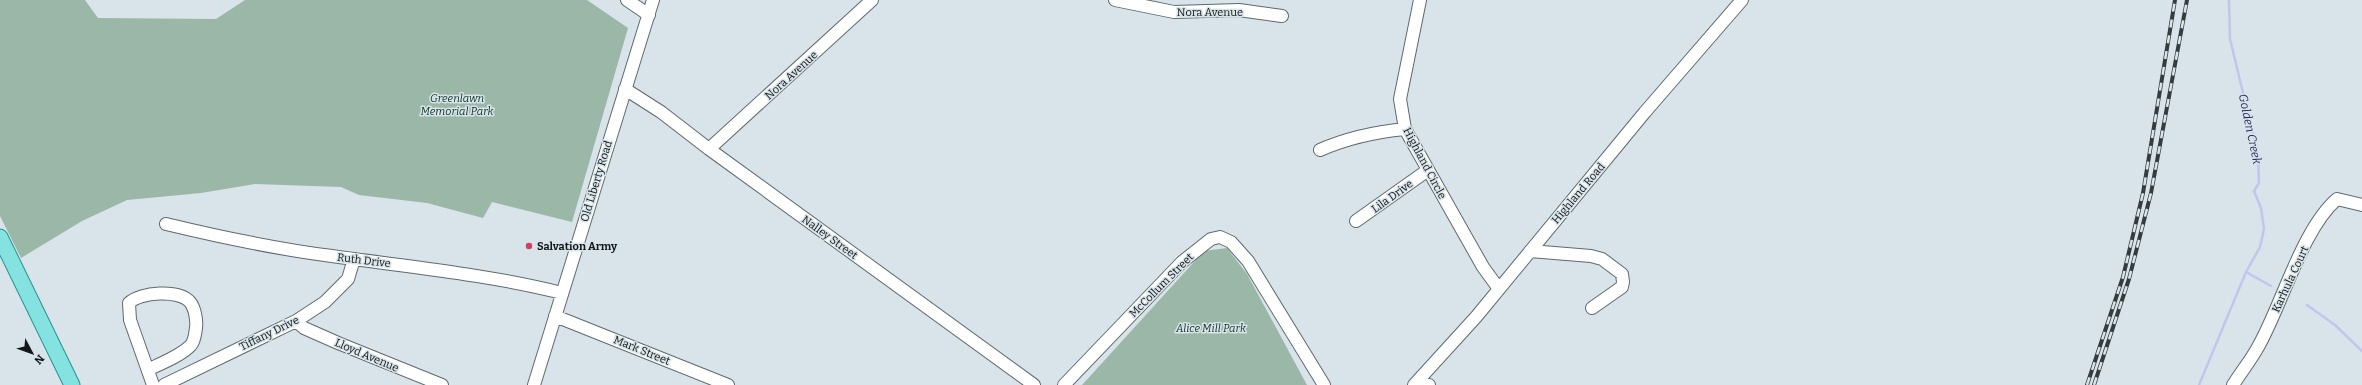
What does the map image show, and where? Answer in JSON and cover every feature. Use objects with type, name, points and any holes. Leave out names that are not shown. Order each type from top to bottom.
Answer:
[{"type":"main road","points":[[0,237],[72,385]]},
{"type":"street","points":[[627,0],[649,15]]},
{"type":"street","name":"Old Liberty Road","points":[[534,385],[653,0]]},
{"type":"street","name":"Nora Avenue","points":[[709,149],[872,0]]},
{"type":"street","name":"Nora Avenue","points":[[1115,0],[1174,12],[1239,10],[1282,16]]},
{"type":"street","name":"Highland Circle","points":[[1420,0],[1400,99],[1405,129],[1483,267],[1499,289]]},
{"type":"street","name":"Highland Road","points":[[1414,384],[1499,289],[1742,0]]},
{"type":"street","name":"Nalley Street","points":[[625,89],[661,112],[709,149],[1034,385]]},
{"type":"street","points":[[1320,150],[1335,143],[1373,133],[1405,129]]},
{"type":"street","name":"Lila Drive","points":[[1356,221],[1428,170]]},
{"type":"street","name":"Karhula Court","points":[[2233,385],[2258,346],[2310,236],[2326,208],[2336,199],[2362,205]]},
{"type":"street","name":"Ruth Drive","points":[[166,224],[354,259],[522,283],[562,293]]},
{"type":"street","name":"McCollum Street","points":[[1064,385],[1182,262],[1211,239],[1220,238],[1230,242],[1248,261],[1324,385]]},
{"type":"street","points":[[1530,252],[1591,256],[1602,259],[1622,274],[1624,282],[1622,287],[1592,308]]},
{"type":"street","name":"Tiffany Drive","points":[[164,385],[296,321],[338,290],[348,279],[354,259]]},
{"type":"street","points":[[148,370],[190,346],[194,339],[197,324],[194,311],[190,302],[181,296],[154,294],[134,298],[129,303],[130,320],[153,385]]},
{"type":"street","name":"Mark Street","points":[[555,316],[728,385]]},
{"type":"street","name":"Lloyd Avenue","points":[[296,321],[304,328],[413,380],[442,385]]},
{"type":"street","points":[[1414,384],[1429,385]]},
{"type":"green space","name":"Greenlawn Memorial Park","points":[[0,0],[85,0],[98,18],[216,19],[245,0],[587,0],[628,28],[572,222],[492,202],[483,218],[427,203],[359,195],[341,187],[255,184],[201,193],[127,200],[82,221],[21,258],[0,216]]},
{"type":"green space","name":"Alice Mill Park","points":[[1227,248],[1247,274],[1307,385],[1082,385],[1204,251]]},
{"type":"waterway","name":"Golden Creek","points":[[2199,385],[2246,272],[2260,247],[2264,229],[2261,208],[2254,191],[2259,183],[2258,155],[2230,39],[2229,0]]},
{"type":"waterway","name":"Golden Creek","points":[[2246,272],[2271,286]]},
{"type":"waterway","name":"Golden Creek","points":[[2307,305],[2335,325],[2362,351]]},
{"type":"railway","points":[[2087,385],[2123,277],[2143,193],[2175,0]]},
{"type":"railway","points":[[2094,385],[2129,279],[2151,193],[2187,0]]},
{"type":"place","name":"Salvation Army","points":[[529,246]]}]
